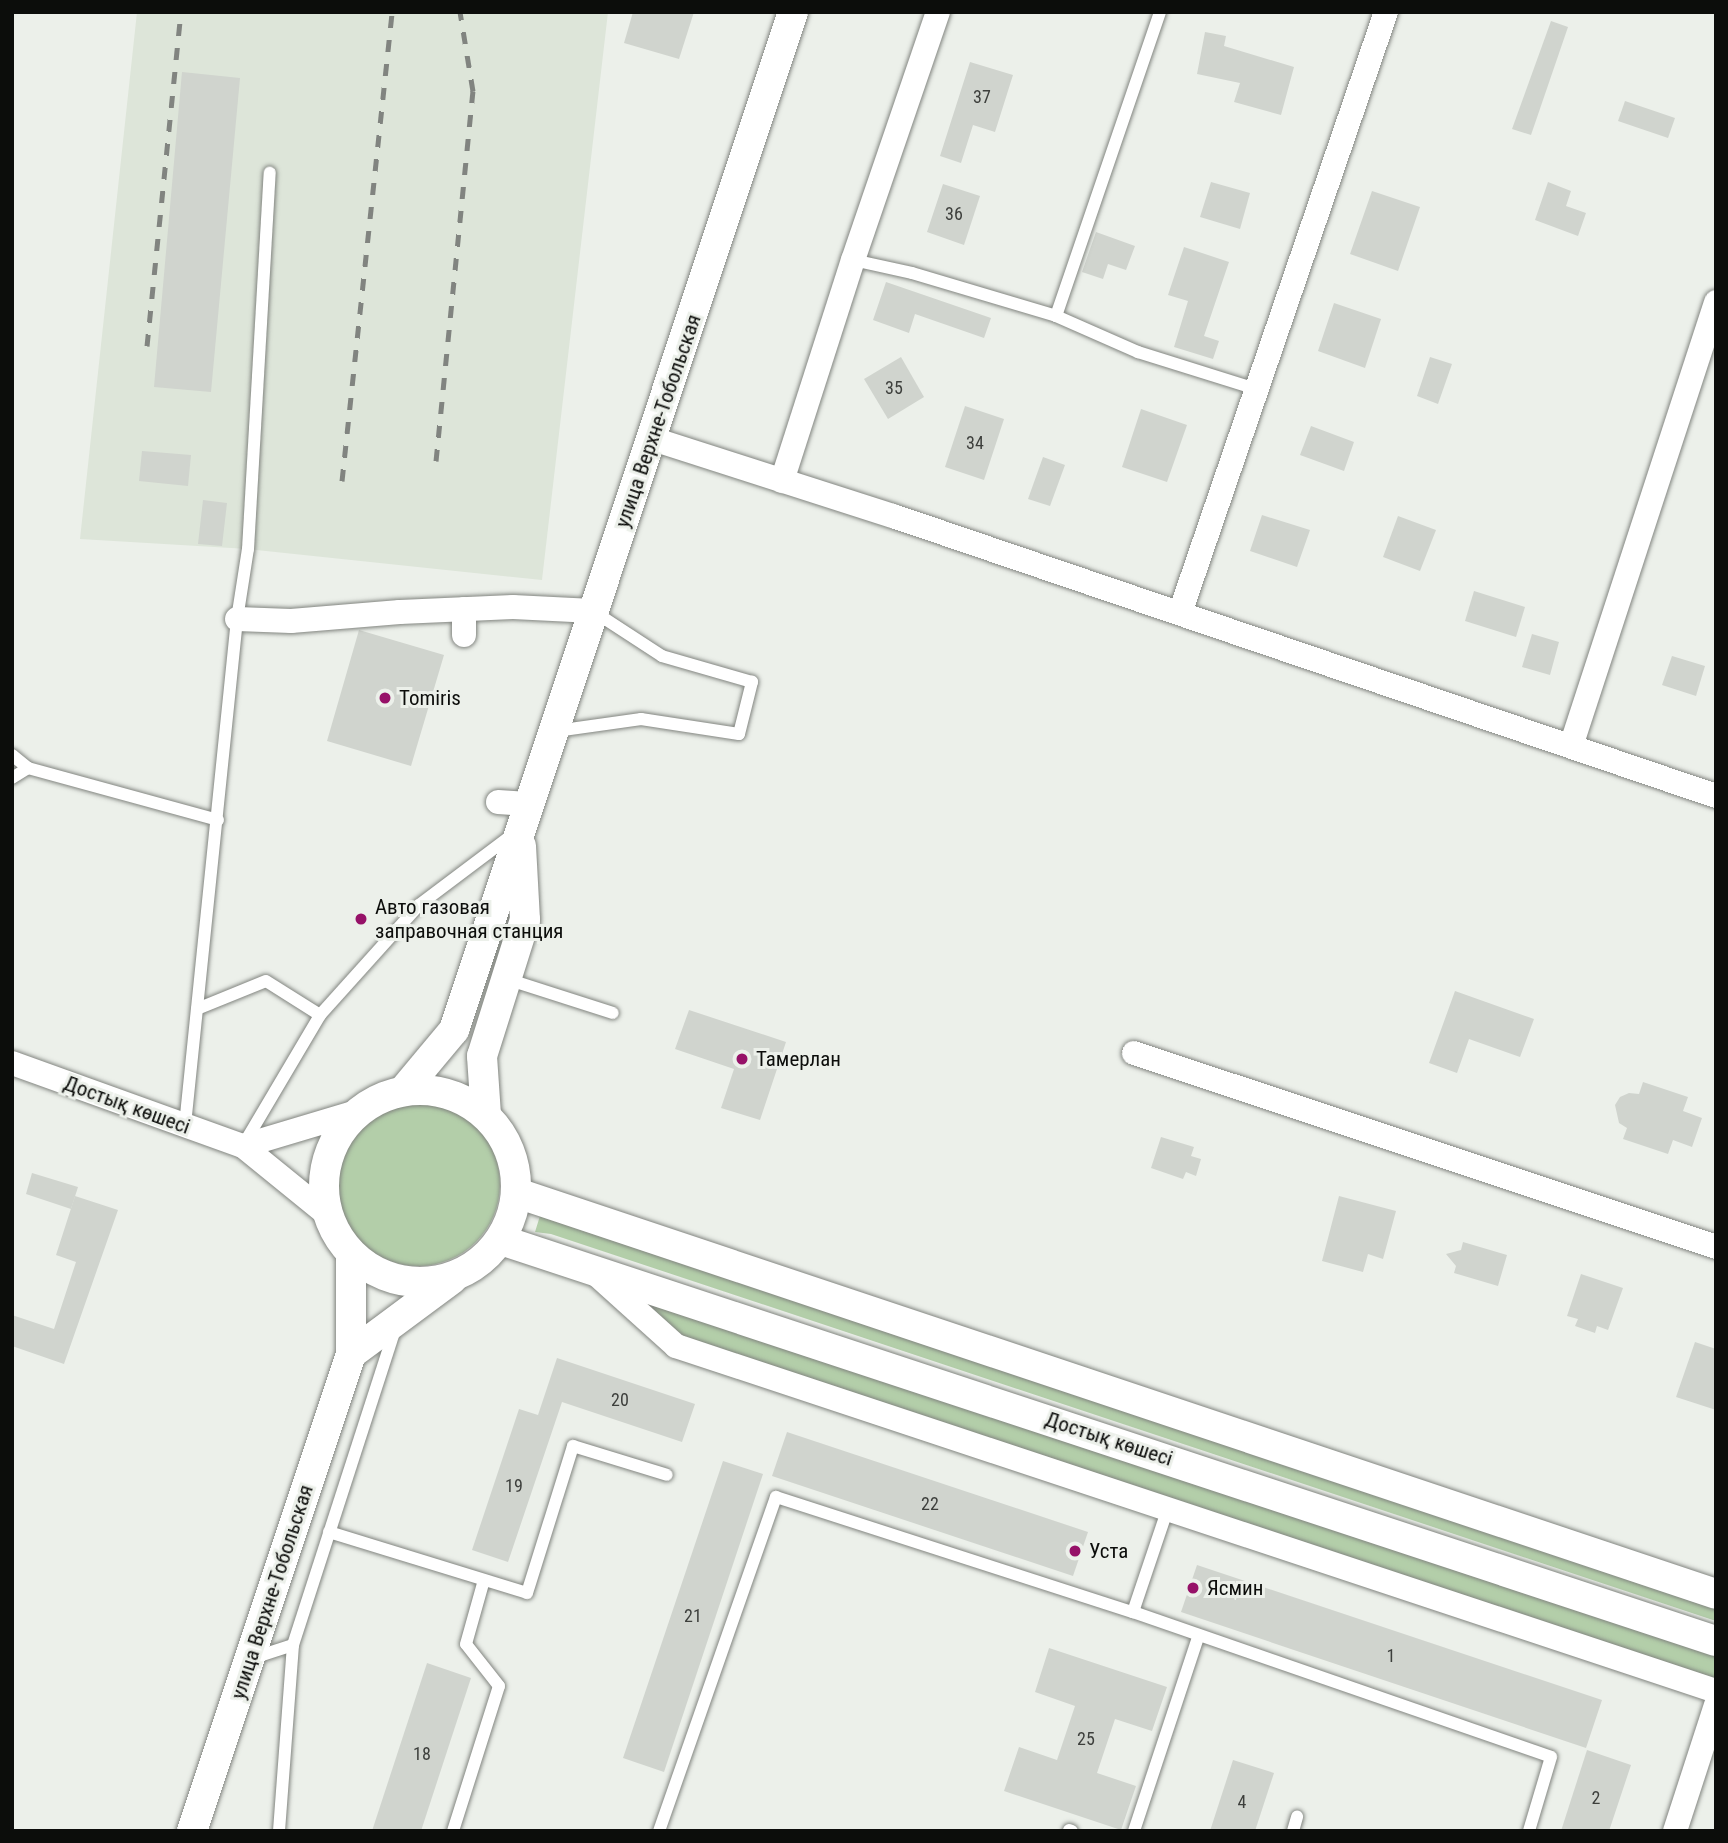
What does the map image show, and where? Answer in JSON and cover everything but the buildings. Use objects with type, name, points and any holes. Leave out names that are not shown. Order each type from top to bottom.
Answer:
[{"type":"street","name":"улица Верхне-Тобольская","points":[[403,1091],[454,1030],[552,732],[653,439],[792,12]]},
{"type":"street","points":[[782,481],[853,260],[938,12]]},
{"type":"street","points":[[1180,613],[1386,12]]},
{"type":"street","points":[[1570,746],[1716,302]]},
{"type":"street","points":[[653,439],[1180,613],[1716,796]]},
{"type":"street","points":[[237,619],[291,621],[513,607],[593,611]]},
{"type":"street","points":[[464,609],[464,635]]},
{"type":"street","points":[[498,802],[524,816]]},
{"type":"street","name":"улица Верхне-Тобольская","points":[[486,1115],[482,1056],[525,920],[524,816]]},
{"type":"street","points":[[1134,1053],[1716,1247]]},
{"type":"street","name":"Достық көшесі","points":[[12,1063],[243,1146],[325,1202]]},
{"type":"street","name":"улица Верхне-Тобольская","points":[[325,1202],[326,1162],[339,1133],[360,1111],[403,1091],[428,1090],[452,1095],[486,1115],[508,1147],[515,1170],[517,1193]]},
{"type":"street","points":[[243,1146],[360,1111]]},
{"type":"street","points":[[351,1354],[399,1317],[483,1260],[501,1240],[512,1217],[517,1193]]},
{"type":"street","name":"Достық көшесі","points":[[517,1193],[1716,1594]]},
{"type":"street","points":[[325,1202],[337,1236],[351,1254],[373,1271],[397,1280],[427,1283],[459,1275]]},
{"type":"street","name":"Достық көшесі","points":[[501,1240],[590,1267],[1716,1642]]},
{"type":"street","name":"улица Верхне-Тобольская","points":[[192,1831],[351,1354],[351,1254]]},
{"type":"street","points":[[590,1267],[676,1346],[1716,1690]]},
{"type":"street","points":[[1675,1831],[1716,1705]]},
{"type":"lane","points":[[1056,316],[1160,12]]},
{"type":"lane","points":[[185,1125],[237,619],[248,548],[270,173]]},
{"type":"lane","points":[[853,260],[912,272],[1056,316],[1138,352],[1256,389]]},
{"type":"lane","points":[[552,732],[641,719],[739,734],[752,682],[662,656],[593,611]]},
{"type":"lane","points":[[12,755],[28,768],[218,820]]},
{"type":"lane","points":[[12,778],[28,768]]},
{"type":"lane","points":[[243,1146],[320,1015],[419,905],[524,816]]},
{"type":"lane","points":[[506,979],[613,1013]]},
{"type":"lane","points":[[197,1009],[266,981],[320,1015]]},
{"type":"lane","points":[[279,1831],[293,1645],[399,1317]]},
{"type":"lane","points":[[330,1532],[527,1593],[573,1446],[667,1475]]},
{"type":"lane","points":[[659,1831],[776,1497],[1133,1612],[1551,1757],[1529,1831]]},
{"type":"lane","points":[[1133,1612],[1168,1507]]},
{"type":"lane","points":[[453,1831],[499,1686],[466,1644],[484,1580]]},
{"type":"lane","points":[[1134,1831],[1199,1635]]},
{"type":"lane","points":[[249,1660],[293,1645]]},
{"type":"lane","points":[[1293,1831],[1297,1817]]},
{"type":"shaded area","points":[[137,12],[608,12],[542,580],[248,549],[80,539]]},
{"type":"green space","points":[[418,1102],[449,1108],[476,1126],[494,1153],[500,1184],[494,1215],[476,1242],[449,1260],[418,1266],[387,1260],[360,1242],[342,1215],[336,1184],[342,1153],[360,1126],[387,1108]]},
{"type":"green space","points":[[543,1206],[1716,1605],[1716,1621],[551,1234],[535,1232]]},
{"type":"green space","points":[[634,1295],[1716,1653],[1716,1681],[679,1335]]},
{"type":"railway","points":[[147,346],[181,12]]},
{"type":"railway","points":[[342,481],[392,12]]},
{"type":"railway","points":[[436,461],[473,91],[460,12]]},
{"type":"place","name":"Tomiris","points":[[385,698]]},
{"type":"place","name":"Авто газовая заправочная станция","points":[[361,919]]},
{"type":"place","name":"Тамерлан","points":[[742,1059]]},
{"type":"place","name":"Уста","points":[[1075,1551]]},
{"type":"place","name":"Ясмин","points":[[1193,1588]]}]
